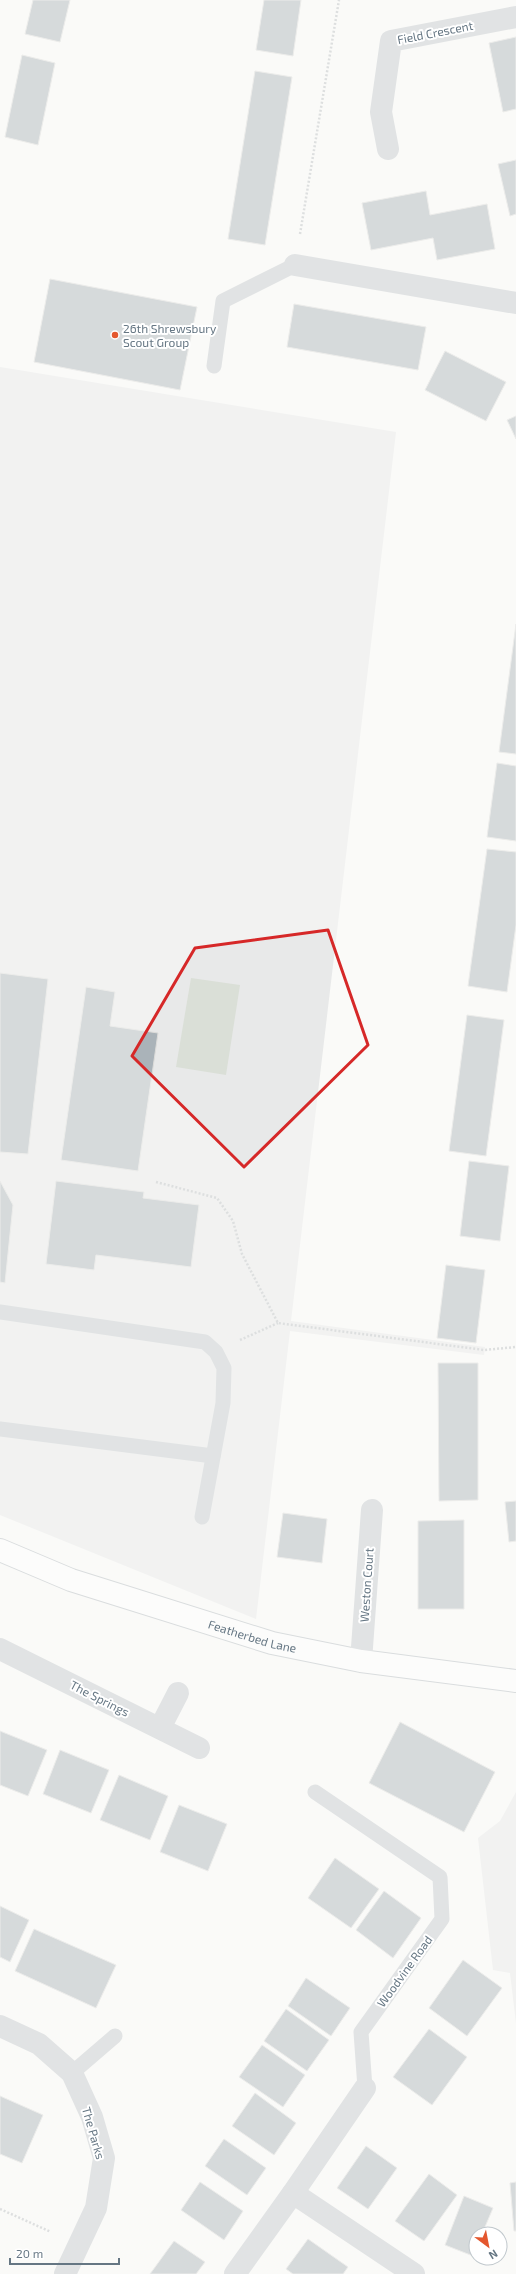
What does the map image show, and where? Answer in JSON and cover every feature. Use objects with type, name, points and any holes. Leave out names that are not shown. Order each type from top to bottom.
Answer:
[{"type":"street","name":"Field Crescent","points":[[388,149],[381,112],[392,41],[516,17]]},
{"type":"street","points":[[295,265],[516,302]]},
{"type":"street","name":"Weston Court","points":[[361,1661],[372,1510]]},
{"type":"street","name":"Featherbed Lane","points":[[0,1550],[71,1580],[272,1642],[361,1661],[516,1681]]},
{"type":"street","name":"The Springs","points":[[0,1649],[199,1748]]},
{"type":"street","points":[[160,1728],[178,1693]]},
{"type":"street","name":"The Parks","points":[[0,2026],[39,2044],[72,2073],[92,2117],[104,2158],[96,2208],[65,2274]]},
{"type":"street","name":"Woodvine Road","points":[[235,2274],[365,2088]]},
{"type":"street","points":[[293,2193],[414,2274]]},
{"type":"lane","points":[[214,366],[223,301],[295,265]]},
{"type":"lane","points":[[0,1312],[205,1342],[216,1352],[224,1368],[223,1403],[202,1517]]},
{"type":"lane","points":[[0,1429],[213,1456]]},
{"type":"lane","name":"Woodvine Road","points":[[315,1792],[440,1877],[442,1919],[361,2032],[365,2088]]},
{"type":"lane","points":[[72,2073],[115,2036]]},
{"type":"path","points":[[295,265],[339,0]]},
{"type":"path","points":[[156,1182],[217,1198],[233,1221],[242,1254],[278,1322]]},
{"type":"path","points":[[216,1352],[278,1322],[484,1350],[516,1347]]},
{"type":"path","points":[[0,2209],[78,2244]]},
{"type":"highlighted area","points":[[328,930],[368,1045],[244,1167],[132,1056],[195,948]]},
{"type":"shaded area","points":[[0,367],[396,432],[291,1321],[485,1347],[484,1355],[290,1331],[256,1619],[0,1515]]},
{"type":"shaded area","points":[[191,978],[240,985],[226,1075],[176,1067]]},
{"type":"shaded area","points":[[516,1792],[516,2023],[510,1973],[493,1970],[478,1838],[500,1821]]},
{"type":"building","points":[[33,0],[70,0],[60,42],[25,34]]},
{"type":"building","points":[[264,0],[301,0],[293,56],[256,50]]},
{"type":"building","points":[[516,37],[516,109],[503,112],[489,43]]},
{"type":"building","points":[[22,55],[55,63],[38,145],[5,137]]},
{"type":"building","points":[[255,71],[292,77],[265,245],[228,239]]},
{"type":"building","points":[[516,160],[516,214],[510,216],[498,164]]},
{"type":"building","points":[[426,191],[430,215],[487,204],[495,249],[437,260],[433,238],[371,250],[362,203]]},
{"type":"building","name":"26th Shrewsbury Scout Group","points":[[50,279],[197,307],[180,390],[34,362]]},
{"type":"building","points":[[294,304],[426,327],[418,370],[287,347]]},
{"type":"building","points":[[445,351],[506,382],[486,421],[425,390]]},
{"type":"building","points":[[516,416],[516,439],[507,420]]},
{"type":"building","points":[[516,624],[516,754],[499,752]]},
{"type":"building","points":[[497,763],[516,766],[516,841],[487,837]]},
{"type":"building","points":[[487,849],[516,852],[516,925],[507,992],[468,986]]},
{"type":"building","points":[[0,973],[48,979],[28,1154],[0,1152]]},
{"type":"building","points":[[86,987],[115,992],[110,1026],[158,1033],[138,1171],[61,1160]]},
{"type":"building","points":[[467,1015],[504,1020],[486,1156],[449,1151]]},
{"type":"building","points":[[469,1161],[509,1166],[500,1241],[460,1236]]},
{"type":"building","points":[[0,1181],[13,1205],[5,1283],[0,1282]]},
{"type":"building","points":[[56,1181],[144,1192],[143,1198],[199,1205],[191,1267],[96,1255],[94,1270],[46,1264]]},
{"type":"building","points":[[446,1265],[485,1270],[476,1343],[437,1338]]},
{"type":"building","points":[[438,1363],[478,1363],[478,1500],[439,1501]]},
{"type":"building","points":[[516,1501],[516,1541],[509,1542],[505,1502]]},
{"type":"building","points":[[283,1513],[327,1519],[322,1563],[277,1557]]},
{"type":"building","points":[[464,1520],[464,1609],[418,1609],[418,1521]]},
{"type":"building","points":[[400,1722],[495,1772],[464,1832],[369,1783]]},
{"type":"building","points":[[0,1731],[47,1750],[28,1796],[0,1785]]},
{"type":"building","points":[[60,1750],[109,1770],[91,1813],[43,1794]]},
{"type":"building","points":[[119,1775],[168,1796],[150,1840],[100,1820]]},
{"type":"building","points":[[179,1805],[227,1824],[208,1871],[160,1852]]},
{"type":"building","points":[[335,1858],[379,1889],[351,1928],[308,1898]]},
{"type":"building","points":[[384,1891],[421,1918],[393,1958],[356,1930]]},
{"type":"building","points":[[0,1906],[29,1920],[10,1962],[0,1957]]},
{"type":"building","points":[[34,1929],[116,1965],[96,2008],[15,1971]]},
{"type":"building","points":[[463,1960],[502,1988],[467,2036],[429,2008]]},
{"type":"building","points":[[306,1978],[350,2008],[331,2036],[288,2006]]},
{"type":"building","points":[[286,2009],[329,2040],[307,2071],[264,2041]]},
{"type":"building","points":[[429,2029],[467,2057],[432,2105],[393,2077]]},
{"type":"building","points":[[262,2045],[305,2075],[283,2107],[239,2077]]},
{"type":"building","points":[[255,2093],[296,2123],[274,2155],[232,2126]]},
{"type":"building","points":[[0,2096],[43,2115],[22,2163],[0,2154]]},
{"type":"building","points":[[224,2139],[266,2168],[247,2195],[205,2166]]},
{"type":"building","points":[[366,2146],[397,2168],[368,2209],[337,2188]]},
{"type":"building","points":[[429,2174],[457,2195],[424,2241],[395,2221]]},
{"type":"building","points":[[200,2182],[243,2211],[224,2240],[181,2210]]},
{"type":"building","points":[[516,2182],[516,2231],[514,2231],[510,2183]]},
{"type":"building","points":[[464,2196],[493,2208],[485,2226],[468,2226],[468,2254],[445,2245]]},
{"type":"building","points":[[308,2239],[348,2267],[343,2274],[293,2274],[286,2269]]},
{"type":"building","points":[[174,2241],[205,2262],[196,2274],[150,2274]]},
{"type":"place","name":"26th Shrewsbury Scout Group","points":[[115,335]]}]
